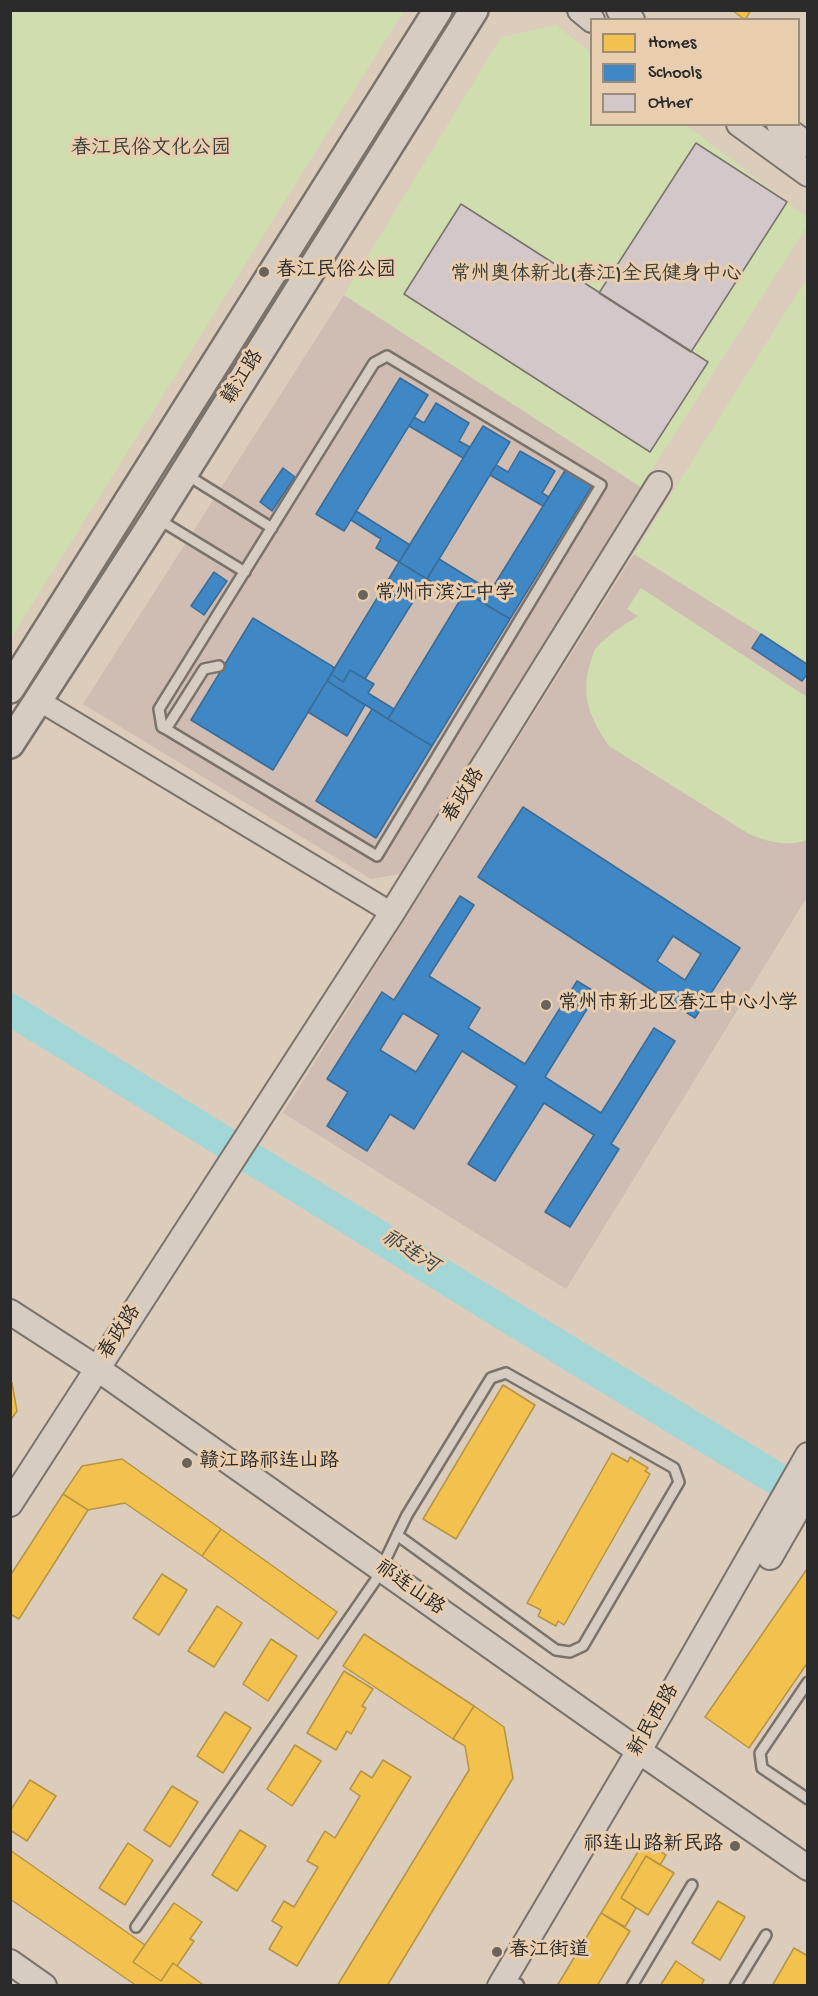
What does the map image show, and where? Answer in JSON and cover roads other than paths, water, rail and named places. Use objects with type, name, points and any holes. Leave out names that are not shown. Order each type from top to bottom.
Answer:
[{"type":"main road","name":"赣江路","points":[[10,689],[438,10]]},
{"type":"main road","name":"赣江路","points":[[10,744],[156,518],[474,10]]},
{"type":"street","points":[[742,126],[807,174]]},
{"type":"street","points":[[782,126],[807,145]]},
{"type":"street","name":"春政路","points":[[10,1504],[392,913],[659,484]]},
{"type":"street","points":[[38,700],[392,913]]},
{"type":"street","name":"祁连山路","points":[[10,1312],[93,1376],[642,1760],[807,1882]]},
{"type":"street","name":"祁连山路","points":[[10,1330],[93,1376]]},
{"type":"street","name":"新民西路","points":[[514,1985],[782,1520],[807,1456]]},
{"type":"street","name":"新民西路","points":[[782,1520],[807,1491]]},
{"type":"street","name":"祁连山路","points":[[642,1760],[807,1868]]},
{"type":"street","points":[[10,1962],[44,1986]]},
{"type":"lane","points":[[387,356],[601,485],[377,856],[162,727],[159,709],[272,528],[374,363],[387,356]]},
{"type":"lane","points":[[184,473],[272,528]]},
{"type":"lane","points":[[156,518],[244,572]]},
{"type":"lane","points":[[166,729],[204,669],[219,666]]},
{"type":"lane","points":[[136,1928],[378,1575],[397,1535],[407,1515],[491,1378],[506,1374],[674,1468],[679,1482],[583,1646],[570,1652],[556,1650],[397,1535]]},
{"type":"lane","points":[[807,1682],[760,1753],[762,1768],[807,1799]]},
{"type":"lane","points":[[632,1986],[692,1885]]},
{"type":"lane","points":[[735,1986],[766,1935]]},
{"type":"water","name":"祁连河","points":[[10,991],[807,1478],[807,1516],[11,1029]]},
{"type":"place","name":"春江民俗公园","points":[[264,272]]},
{"type":"place","name":"常州市滨江中学","points":[[363,595]]},
{"type":"place","name":"常州市新北区春江中心小学","points":[[546,1005]]},
{"type":"place","name":"赣江路祁连山路","points":[[187,1463]]},
{"type":"place","name":"祁连山路新民路","points":[[735,1846]]},
{"type":"place","name":"春江街道","points":[[497,1952]]},
{"type":"park label","name":"春江民俗文化公园","points":[[151,150]]},
{"type":"park label","name":"常州奥体新北(春江)全民健身中心","points":[[596,276]]}]
